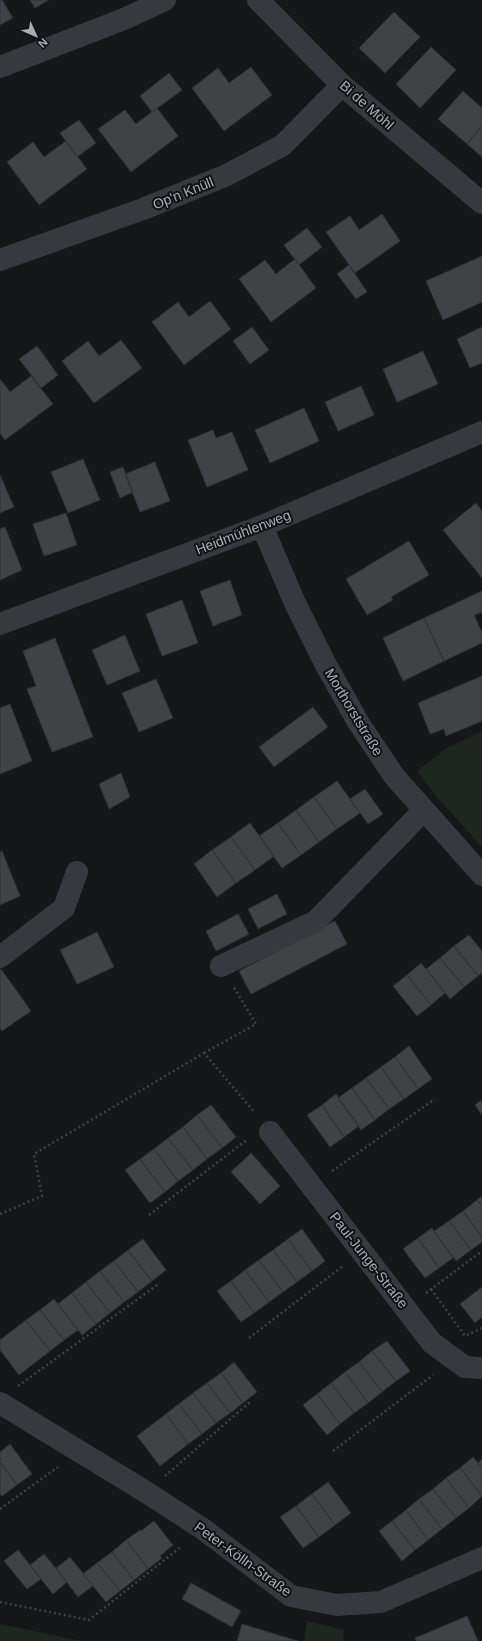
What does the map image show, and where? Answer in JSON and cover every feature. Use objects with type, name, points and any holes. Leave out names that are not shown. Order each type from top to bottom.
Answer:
[{"type":"street","points":[[0,67],[124,19],[165,0]]},
{"type":"street","name":"Bi de Möhl","points":[[258,0],[342,85],[482,203]]},
{"type":"street","name":"Op'n Knüll","points":[[0,260],[143,209],[226,175],[283,145],[342,85]]},
{"type":"street","name":"Heidmühlenweg","points":[[0,624],[262,526],[482,432]]},
{"type":"street","name":"Morthorststraße","points":[[262,526],[295,603],[358,722],[394,776],[482,875]]},
{"type":"street","points":[[221,966],[316,921],[424,810]]},
{"type":"street","points":[[0,957],[64,908],[77,872]]},
{"type":"street","name":"Paul-Junge-Straße","points":[[270,1132],[432,1343],[465,1367],[482,1368]]},
{"type":"street","name":"Peter-Kölln-Straße","points":[[6,1396],[79,1452],[146,1492],[203,1529],[291,1596],[337,1605],[381,1602],[482,1558]]},
{"type":"path","points":[[0,1214],[42,1196],[34,1154],[204,1053],[256,1024],[221,966]]},
{"type":"path","points":[[149,1215],[250,1137],[270,1132],[204,1053]]},
{"type":"path","points":[[312,1185],[435,1099]]},
{"type":"path","points":[[249,1338],[362,1251]]},
{"type":"path","points":[[406,1308],[482,1251]]},
{"type":"path","points":[[6,1396],[160,1283]]},
{"type":"path","points":[[431,1289],[465,1336],[482,1328]]},
{"type":"path","points":[[333,1451],[454,1359]]},
{"type":"path","points":[[146,1492],[250,1402]]},
{"type":"path","points":[[0,1509],[79,1452]]},
{"type":"path","points":[[0,1602],[89,1620],[203,1529]]},
{"type":"shaded area","points":[[482,731],[482,847],[436,796],[417,771],[447,748]]},
{"type":"shaded area","points":[[307,1621],[344,1630],[343,1641],[304,1641]]},
{"type":"shaded area","points":[[0,1624],[81,1641],[0,1641]]},
{"type":"building","points":[[0,0],[2,0],[13,18],[0,25]]},
{"type":"building","points":[[30,0],[49,0],[35,8]]},
{"type":"building","points":[[394,12],[420,37],[385,73],[359,48]]},
{"type":"building","points":[[431,47],[456,70],[420,108],[396,84]]},
{"type":"building","points":[[251,67],[272,95],[224,131],[192,88],[218,68],[229,83]]},
{"type":"building","points":[[169,73],[182,90],[152,112],[140,96]]},
{"type":"building","points":[[463,91],[482,108],[482,126],[467,144],[438,119]]},
{"type":"building","points":[[157,108],[178,136],[131,172],[98,129],[125,110],[136,124]]},
{"type":"building","points":[[79,120],[96,143],[77,157],[60,133]]},
{"type":"building","points":[[482,126],[482,157],[467,144]]},
{"type":"building","points":[[66,141],[87,169],[39,205],[7,162],[33,142],[44,157]]},
{"type":"building","points":[[382,214],[400,241],[355,273],[326,232],[350,216],[359,230]]},
{"type":"building","points":[[307,228],[322,247],[299,265],[284,245]]},
{"type":"building","points":[[482,256],[482,302],[443,320],[426,281]]},
{"type":"building","points":[[295,259],[316,288],[271,322],[239,279],[265,260],[276,274]]},
{"type":"building","points":[[349,265],[367,292],[356,299],[337,274]]},
{"type":"building","points":[[210,301],[231,329],[184,365],[152,322],[178,302],[189,317]]},
{"type":"building","points":[[252,327],[269,350],[250,364],[233,341]]},
{"type":"building","points":[[482,327],[482,363],[470,368],[457,339]]},
{"type":"building","points":[[121,340],[142,368],[94,403],[62,361],[88,341],[99,356]]},
{"type":"building","points":[[37,346],[58,375],[41,388],[19,359]]},
{"type":"building","points":[[423,351],[438,384],[397,402],[383,369]]},
{"type":"building","points":[[31,376],[53,404],[5,440],[0,433],[0,379],[10,392]]},
{"type":"building","points":[[361,386],[374,415],[338,431],[325,402]]},
{"type":"building","points":[[304,408],[319,441],[270,463],[255,430]]},
{"type":"building","points":[[213,430],[216,438],[232,432],[248,470],[207,487],[188,440]]},
{"type":"building","points":[[83,459],[100,500],[68,513],[51,472]]},
{"type":"building","points":[[155,462],[170,501],[140,512],[125,474]]},
{"type":"building","points":[[123,467],[133,492],[120,498],[110,472]]},
{"type":"building","points":[[0,475],[14,507],[0,513]]},
{"type":"building","points":[[476,503],[482,511],[482,578],[443,530]]},
{"type":"building","points":[[66,513],[77,545],[44,556],[33,524]]},
{"type":"building","points":[[5,527],[22,570],[0,580],[0,529]]},
{"type":"building","points":[[409,541],[429,575],[391,597],[393,600],[367,615],[346,579]]},
{"type":"building","points":[[230,580],[242,615],[213,626],[200,591]]},
{"type":"building","points":[[482,591],[482,612],[474,615],[482,632],[482,643],[444,661],[424,618]]},
{"type":"building","points":[[182,600],[198,643],[162,656],[146,614]]},
{"type":"building","points":[[424,618],[444,661],[403,681],[383,638]]},
{"type":"building","points":[[125,635],[140,671],[107,685],[92,650]]},
{"type":"building","points":[[55,638],[93,737],[52,752],[27,689],[36,686],[23,651]]},
{"type":"building","points":[[482,676],[482,721],[446,736],[444,729],[430,734],[418,703]]},
{"type":"building","points":[[156,679],[173,718],[139,732],[122,693]]},
{"type":"building","points":[[10,704],[32,761],[0,774],[0,708]]},
{"type":"building","points":[[313,707],[328,727],[274,767],[259,747]]},
{"type":"building","points":[[121,773],[130,797],[109,809],[99,784]]},
{"type":"building","points":[[337,781],[360,813],[337,829],[314,797]]},
{"type":"building","points":[[365,789],[383,814],[368,824],[350,799]]},
{"type":"building","points":[[314,797],[337,829],[319,842],[296,810]]},
{"type":"building","points":[[296,810],[319,842],[301,855],[278,823]]},
{"type":"building","points":[[250,823],[274,856],[255,870],[231,837]]},
{"type":"building","points":[[278,823],[301,855],[282,868],[259,836]]},
{"type":"building","points":[[231,837],[255,870],[236,883],[212,850]]},
{"type":"building","points":[[212,850],[236,883],[217,897],[194,864]]},
{"type":"building","points":[[2,851],[20,896],[0,905],[0,852]]},
{"type":"building","points":[[277,894],[287,914],[258,929],[248,909]]},
{"type":"building","points":[[238,914],[249,934],[216,951],[206,931]]},
{"type":"building","points":[[335,921],[347,944],[251,994],[239,971]]},
{"type":"building","points":[[97,932],[114,967],[77,984],[60,950]]},
{"type":"building","points":[[469,935],[482,951],[482,973],[478,976],[454,946]]},
{"type":"building","points":[[454,946],[478,976],[464,987],[440,958]]},
{"type":"building","points":[[440,958],[464,987],[450,999],[426,969]]},
{"type":"building","points":[[421,963],[445,993],[431,1005],[407,975]]},
{"type":"building","points":[[1,969],[31,1011],[2,1031],[0,1028]]},
{"type":"building","points":[[407,975],[431,1005],[417,1016],[393,986]]},
{"type":"building","points":[[409,1046],[432,1079],[418,1089],[395,1057]]},
{"type":"building","points":[[395,1057],[418,1089],[404,1099],[381,1067]]},
{"type":"building","points":[[381,1067],[404,1099],[389,1109],[366,1078]]},
{"type":"building","points":[[366,1078],[389,1109],[375,1120],[352,1088]]},
{"type":"building","points":[[352,1088],[375,1120],[361,1130],[338,1098]]},
{"type":"building","points":[[336,1094],[359,1126],[344,1137],[322,1105]]},
{"type":"building","points":[[482,1100],[482,1115],[475,1105]]},
{"type":"building","points":[[211,1105],[236,1137],[222,1148],[197,1115]]},
{"type":"building","points":[[322,1105],[344,1137],[330,1147],[307,1115]]},
{"type":"building","points":[[197,1115],[222,1148],[207,1159],[183,1127]]},
{"type":"building","points":[[183,1127],[207,1159],[193,1170],[168,1138]]},
{"type":"building","points":[[168,1138],[193,1170],[178,1181],[154,1149]]},
{"type":"building","points":[[154,1149],[178,1181],[165,1192],[140,1159]]},
{"type":"building","points":[[251,1153],[280,1186],[260,1204],[231,1172]]},
{"type":"building","points":[[140,1159],[165,1192],[150,1203],[125,1170]]},
{"type":"building","points":[[482,1196],[482,1206],[477,1200]]},
{"type":"building","points":[[477,1200],[482,1206],[482,1237],[463,1211]]},
{"type":"building","points":[[463,1211],[482,1237],[482,1242],[471,1250],[449,1221]]},
{"type":"building","points":[[449,1221],[471,1250],[456,1261],[434,1231]]},
{"type":"building","points":[[432,1228],[453,1258],[439,1268],[418,1238]]},
{"type":"building","points":[[302,1229],[325,1261],[312,1271],[288,1239]]},
{"type":"building","points":[[418,1238],[439,1268],[425,1278],[403,1249]]},
{"type":"building","points":[[143,1239],[166,1270],[152,1281],[128,1250]]},
{"type":"building","points":[[288,1239],[312,1271],[297,1282],[273,1250]]},
{"type":"building","points":[[128,1250],[152,1281],[138,1292],[114,1261]]},
{"type":"building","points":[[273,1250],[297,1282],[283,1292],[259,1260]]},
{"type":"building","points":[[259,1260],[283,1292],[269,1302],[245,1270]]},
{"type":"building","points":[[114,1261],[138,1292],[124,1302],[100,1271]]},
{"type":"building","points":[[245,1270],[269,1302],[254,1313],[231,1281]]},
{"type":"building","points":[[100,1271],[124,1302],[110,1313],[86,1282]]},
{"type":"building","points":[[231,1281],[254,1313],[241,1322],[217,1291]]},
{"type":"building","points":[[86,1282],[110,1313],[96,1324],[72,1293]]},
{"type":"building","points":[[482,1287],[482,1317],[475,1323],[460,1304]]},
{"type":"building","points":[[72,1293],[96,1324],[82,1335],[58,1304]]},
{"type":"building","points":[[54,1299],[78,1330],[64,1340],[40,1310]]},
{"type":"building","points":[[40,1310],[64,1340],[50,1351],[26,1320]]},
{"type":"building","points":[[26,1320],[50,1351],[19,1375],[0,1350],[0,1340]]},
{"type":"building","points":[[387,1341],[410,1371],[396,1381],[372,1351]]},
{"type":"building","points":[[372,1351],[396,1381],[382,1392],[359,1362]]},
{"type":"building","points":[[234,1362],[257,1392],[243,1403],[221,1373]]},
{"type":"building","points":[[359,1362],[382,1392],[368,1403],[345,1372]]},
{"type":"building","points":[[345,1372],[368,1403],[354,1413],[331,1383]]},
{"type":"building","points":[[221,1373],[243,1403],[230,1413],[207,1383]]},
{"type":"building","points":[[207,1383],[230,1413],[216,1423],[193,1393]]},
{"type":"building","points":[[331,1383],[354,1413],[340,1424],[317,1394]]},
{"type":"building","points":[[193,1393],[216,1423],[202,1434],[179,1404]]},
{"type":"building","points":[[317,1394],[340,1424],[327,1435],[303,1405]]},
{"type":"building","points":[[179,1404],[202,1434],[188,1444],[166,1414]]},
{"type":"building","points":[[166,1414],[188,1444],[160,1466],[137,1436]]},
{"type":"building","points":[[10,1444],[32,1474],[17,1485],[0,1462],[0,1452]]},
{"type":"building","points":[[473,1457],[482,1468],[482,1496],[460,1468]]},
{"type":"building","points":[[482,1459],[482,1468],[478,1463]]},
{"type":"building","points":[[0,1462],[17,1485],[2,1496],[0,1494]]},
{"type":"building","points":[[460,1468],[482,1496],[469,1508],[446,1478]]},
{"type":"building","points":[[446,1478],[469,1508],[456,1518],[433,1489]]},
{"type":"building","points":[[328,1482],[351,1513],[335,1525],[312,1494]]},
{"type":"building","points":[[433,1489],[456,1518],[442,1529],[419,1499]]},
{"type":"building","points":[[312,1494],[335,1525],[319,1537],[296,1506]]},
{"type":"building","points":[[419,1499],[442,1529],[428,1540],[406,1510]]},
{"type":"building","points":[[296,1506],[319,1537],[303,1548],[280,1517]]},
{"type":"building","points":[[406,1510],[428,1540],[415,1550],[392,1521]]},
{"type":"building","points":[[154,1521],[173,1545],[160,1556],[162,1558],[148,1569],[126,1540]]},
{"type":"building","points":[[392,1521],[415,1550],[402,1561],[379,1531]]},
{"type":"building","points":[[126,1540],[148,1569],[134,1580],[112,1552]]},
{"type":"building","points":[[18,1550],[41,1579],[27,1589],[4,1561]]},
{"type":"building","points":[[112,1552],[134,1580],[120,1591],[97,1563]]},
{"type":"building","points":[[44,1554],[67,1582],[53,1594],[30,1565]]},
{"type":"building","points":[[70,1557],[93,1586],[78,1597],[56,1568]]},
{"type":"building","points":[[97,1563],[120,1591],[106,1602],[83,1574]]},
{"type":"building","points":[[191,1583],[241,1611],[232,1627],[182,1599]]},
{"type":"building","points":[[467,1616],[478,1641],[416,1641],[415,1638]]},
{"type":"building","points":[[242,1624],[298,1641],[237,1641]]}]
